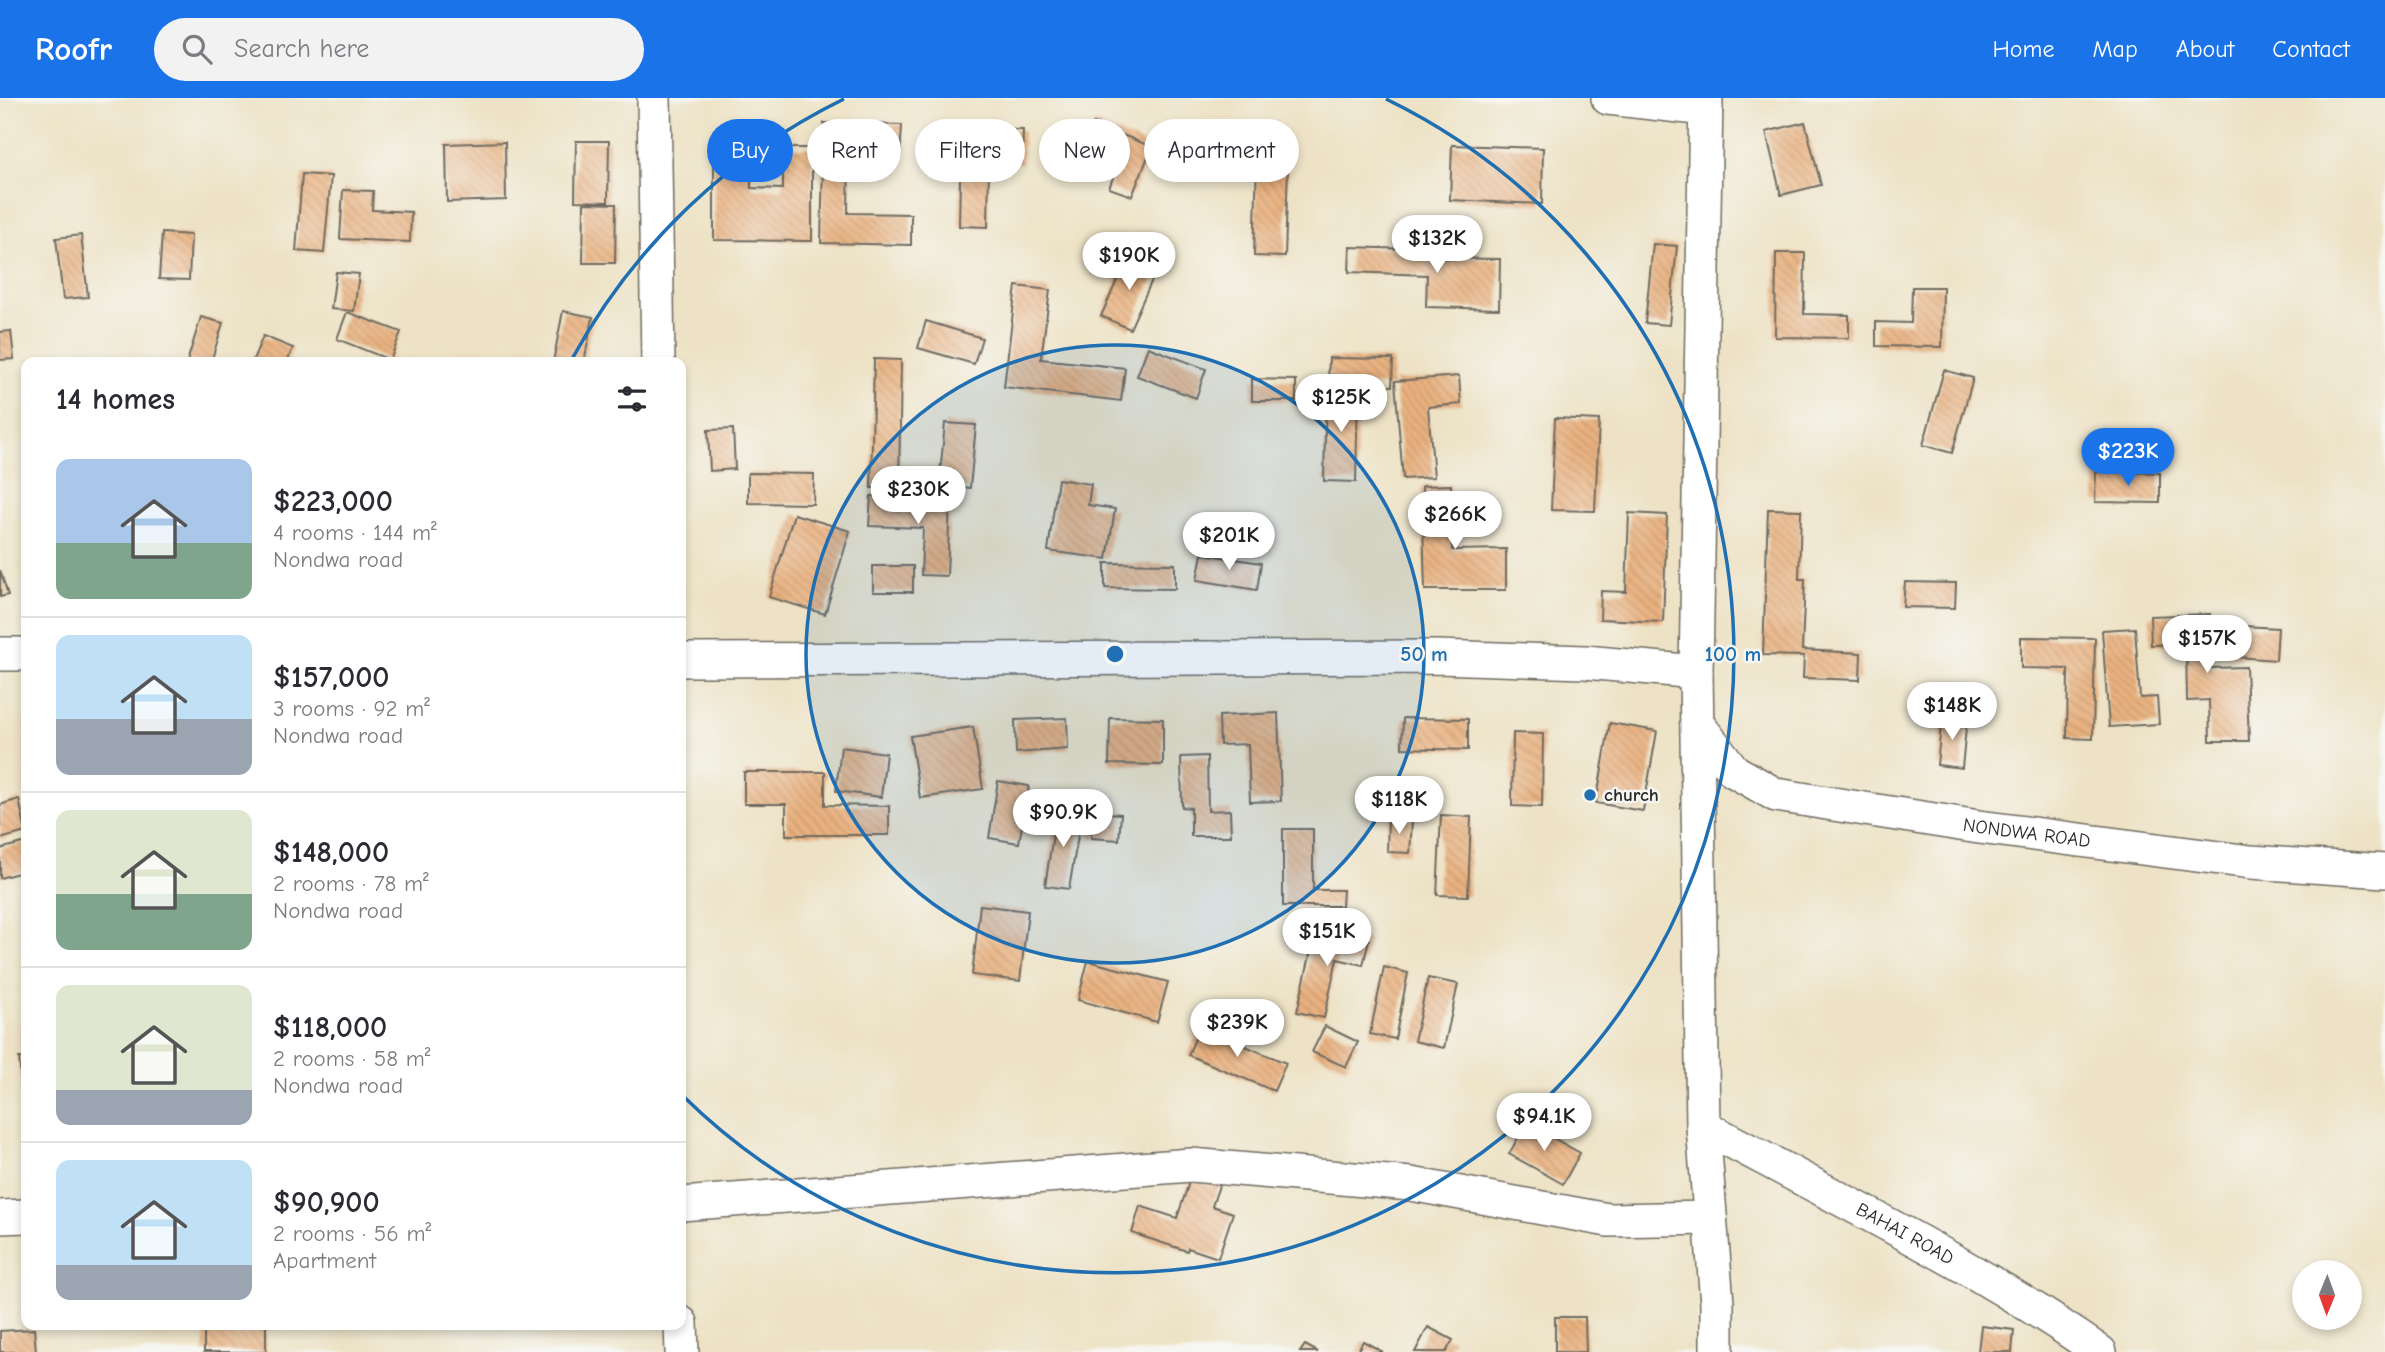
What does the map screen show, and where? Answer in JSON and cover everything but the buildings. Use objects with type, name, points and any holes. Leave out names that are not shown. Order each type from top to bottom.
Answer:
[{"type":"street","points":[[654,98],[658,357]]},
{"type":"street","points":[[1608,98],[1706,104],[1696,671],[1699,726],[1703,1126],[1717,1303],[1717,1352]]},
{"type":"street","points":[[0,654],[21,654]]},
{"type":"street","points":[[686,660],[1438,657],[1585,662],[1696,671]]},
{"type":"street","name":"NONDWA ROAD","points":[[1699,726],[1734,771],[1776,794],[1979,827],[2210,857],[2385,872]]},
{"type":"street","name":"BAHAI ROAD","points":[[1703,1126],[1944,1257],[2062,1326],[2100,1352]]},
{"type":"street","points":[[686,1204],[1191,1165],[1411,1184],[1608,1220],[1710,1218]]},
{"type":"street","points":[[0,1217],[21,1216]]},
{"type":"street","points":[[681,1330],[682,1352]]},
{"type":"place","name":"church","points":[[1590,795]]}]
